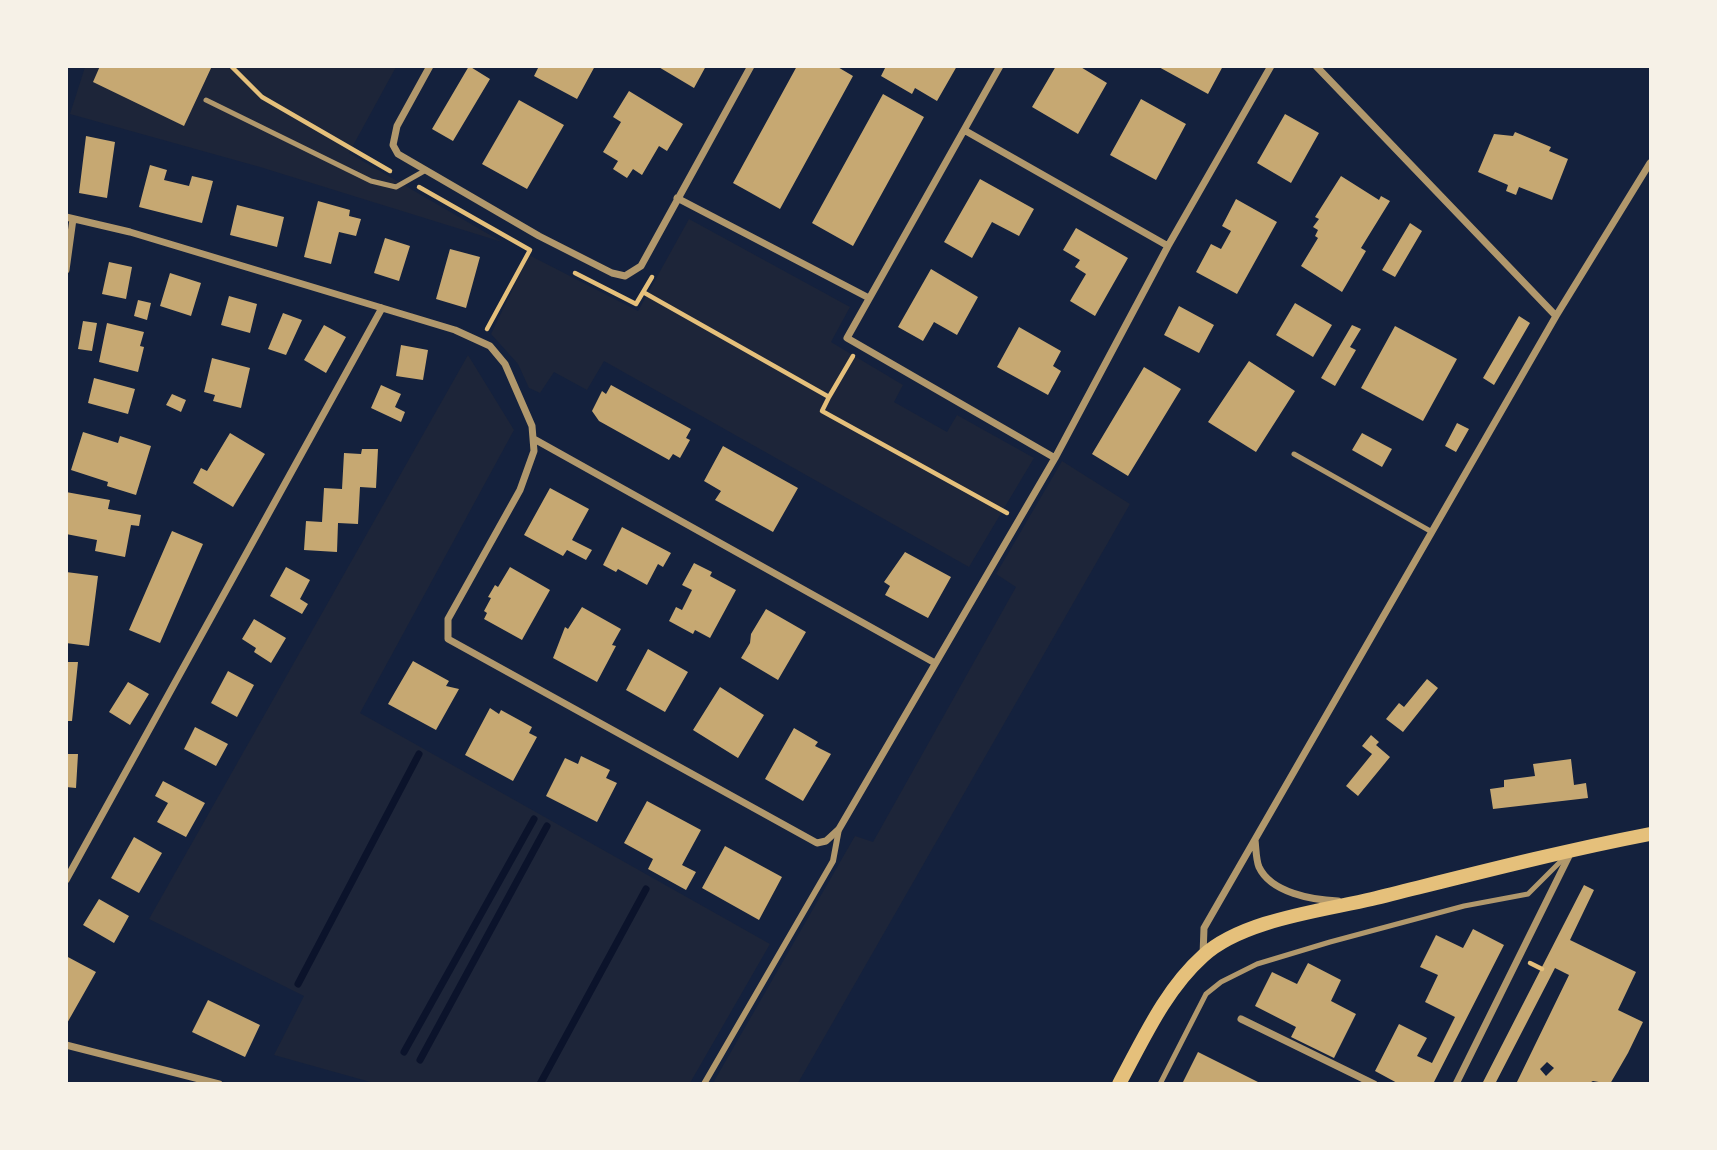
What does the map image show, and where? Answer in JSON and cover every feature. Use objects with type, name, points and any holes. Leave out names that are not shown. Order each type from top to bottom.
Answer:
[{"type":"main road","points":[[1119,1083],[1169,994],[1203,955],[1225,941],[1259,927],[1573,849],[1650,834]]},
{"type":"street","points":[[430,66],[393,139],[398,154],[539,236],[619,276],[631,275],[641,266],[751,66]]},
{"type":"street","points":[[1000,66],[847,338],[1055,458]]},
{"type":"street","points":[[66,270],[70,218],[130,232],[481,341],[505,364],[529,418],[534,439],[527,476],[449,619],[446,636],[451,643],[809,841],[826,841],[839,829],[1055,458],[1167,246],[1271,66]]},
{"type":"street","points":[[1315,66],[1556,316]]},
{"type":"street","points":[[964,130],[1167,246]]},
{"type":"street","points":[[1203,955],[1204,929],[1556,316],[1650,163]]},
{"type":"street","points":[[677,198],[869,298]]},
{"type":"street","points":[[66,880],[382,309]]},
{"type":"street","points":[[534,439],[935,663]]},
{"type":"street","points":[[704,1083],[833,861],[839,829]]},
{"type":"street","points":[[1255,840],[1259,867],[1272,882],[1293,893],[1326,901],[1356,903]]},
{"type":"street","points":[[1456,1083],[1573,849]]},
{"type":"street","points":[[1241,1019],[1374,1083]]},
{"type":"street","points":[[66,1045],[219,1083]]},
{"type":"lane","points":[[206,100],[371,181],[396,187],[426,170]]},
{"type":"lane","points":[[1294,454],[1432,531]]},
{"type":"lane","points":[[1160,1083],[1206,995],[1221,982],[1257,964],[1330,942],[1464,906],[1528,894],[1573,849]]},
{"type":"path","points":[[481,341],[530,250]]},
{"type":"path","points":[[643,292],[829,397]]},
{"type":"path","points":[[859,345],[822,411],[1019,520]]},
{"type":"shaded area","points":[[85,67],[396,67],[349,153],[502,242],[260,167],[70,114]]},
{"type":"shaded area","points":[[689,219],[850,307],[831,342],[903,385],[894,402],[947,432],[957,415],[1034,458],[969,567],[604,361],[587,390],[554,372],[540,393],[529,388],[518,364],[491,334],[529,255],[638,311]]},
{"type":"shaded area","points":[[468,355],[514,430],[360,713],[770,944],[690,1083],[374,1083],[274,1055],[304,996],[149,919]]},
{"type":"shaded area","points":[[1062,461],[1130,504],[798,1083],[713,1083],[855,836],[873,842],[1016,587],[996,574]]},
{"type":"building","points":[[100,66],[212,66],[184,126],[93,82]]},
{"type":"building","points":[[469,66],[490,79],[453,141],[432,129]]},
{"type":"building","points":[[539,66],[595,66],[577,99],[534,76]]},
{"type":"building","points":[[657,66],[706,66],[694,88]]},
{"type":"building","points":[[797,66],[836,66],[853,76],[780,209],[733,183]]},
{"type":"building","points":[[886,66],[957,66],[937,101],[915,88],[912,94],[881,76]]},
{"type":"building","points":[[1056,66],[1079,66],[1107,83],[1078,134],[1032,107]]},
{"type":"building","points":[[1157,66],[1223,66],[1208,94]]},
{"type":"building","points":[[629,91],[683,124],[667,151],[659,146],[642,175],[633,169],[627,178],[613,169],[618,161],[603,152],[621,122],[613,117]]},
{"type":"building","points":[[883,94],[924,117],[853,246],[812,223]]},
{"type":"building","points":[[1141,99],[1186,124],[1156,180],[1110,155]]},
{"type":"building","points":[[519,100],[564,125],[527,189],[482,164]]},
{"type":"building","points":[[1285,114],[1319,133],[1291,183],[1257,163]]},
{"type":"building","points":[[1515,132],[1551,147],[1549,151],[1568,159],[1552,200],[1519,187],[1516,195],[1506,191],[1508,185],[1478,172],[1494,134],[1513,136]]},
{"type":"building","points":[[86,136],[115,142],[107,198],[79,193]]},
{"type":"building","points":[[150,165],[167,170],[164,180],[189,186],[192,176],[213,181],[202,223],[139,207]]},
{"type":"building","points":[[1341,176],[1379,200],[1381,196],[1390,201],[1361,248],[1366,251],[1342,292],[1301,266],[1318,238],[1315,236],[1318,230],[1313,227],[1319,219],[1315,217]]},
{"type":"building","points":[[980,179],[1034,209],[1019,236],[992,222],[972,258],[944,242]]},
{"type":"building","points":[[1236,199],[1277,222],[1237,294],[1196,272],[1211,244],[1221,249],[1231,231],[1222,226]]},
{"type":"building","points":[[318,201],[350,210],[349,216],[361,219],[356,236],[339,232],[331,264],[304,257]]},
{"type":"building","points":[[237,205],[284,217],[277,247],[230,235]]},
{"type":"building","points":[[1410,223],[1422,231],[1395,277],[1382,270]]},
{"type":"building","points":[[1076,228],[1128,258],[1095,316],[1070,301],[1086,274],[1075,267],[1080,260],[1063,250]]},
{"type":"building","points":[[385,238],[410,246],[399,281],[374,273]]},
{"type":"building","points":[[450,249],[480,257],[466,308],[436,299]]},
{"type":"building","points":[[109,262],[132,267],[126,299],[102,294]]},
{"type":"building","points":[[931,269],[978,297],[957,335],[934,322],[923,341],[898,327]]},
{"type":"building","points":[[170,273],[201,283],[191,316],[160,306]]},
{"type":"building","points":[[229,296],[257,304],[250,333],[221,325]]},
{"type":"building","points":[[138,300],[151,303],[147,320],[134,316]]},
{"type":"building","points":[[1295,303],[1332,325],[1313,357],[1276,335]]},
{"type":"building","points":[[1179,306],[1214,325],[1199,353],[1164,335]]},
{"type":"building","points":[[283,313],[302,320],[286,355],[268,349]]},
{"type":"building","points":[[1519,316],[1530,323],[1494,385],[1483,378]]},
{"type":"building","points":[[83,321],[97,323],[92,351],[78,349]]},
{"type":"building","points":[[107,323],[144,332],[140,346],[144,347],[138,372],[99,362]]},
{"type":"building","points":[[324,325],[346,337],[326,373],[304,360]]},
{"type":"building","points":[[1352,325],[1361,329],[1350,347],[1356,350],[1335,386],[1321,378]]},
{"type":"building","points":[[1395,326],[1457,359],[1423,421],[1361,388]]},
{"type":"building","points":[[1019,327],[1061,351],[1053,366],[1061,371],[1048,395],[997,367]]},
{"type":"building","points":[[401,345],[428,350],[423,380],[396,376]]},
{"type":"building","points":[[212,358],[250,368],[241,408],[213,401],[215,395],[204,392]]},
{"type":"building","points":[[1249,361],[1295,391],[1256,452],[1208,422]]},
{"type":"building","points":[[1144,367],[1181,389],[1128,476],[1092,454]]},
{"type":"building","points":[[94,378],[135,389],[128,414],[88,403]]},
{"type":"building","points":[[381,385],[401,394],[395,407],[405,412],[401,422],[371,408]]},
{"type":"building","points":[[611,385],[691,429],[686,438],[690,440],[680,458],[673,454],[669,460],[599,421],[592,411],[602,391],[606,394]]},
{"type":"building","points":[[172,394],[186,400],[181,412],[166,405]]},
{"type":"building","points":[[1457,423],[1469,429],[1456,452],[1445,446]]},
{"type":"building","points":[[83,432],[118,443],[120,436],[151,446],[136,495],[71,470]]},
{"type":"building","points":[[230,433],[265,454],[233,507],[193,483],[201,468],[207,471]]},
{"type":"building","points":[[1362,433],[1392,449],[1382,467],[1352,450]]},
{"type":"building","points":[[723,446],[798,488],[773,532],[715,500],[721,491],[704,481]]},
{"type":"building","points":[[362,449],[378,449],[376,488],[360,487],[358,524],[338,523],[337,552],[304,550],[306,521],[322,522],[324,488],[342,489],[344,453],[361,454]]},
{"type":"building","points":[[550,488],[589,509],[572,540],[592,550],[586,560],[567,550],[563,556],[524,535]]},
{"type":"building","points":[[66,492],[110,500],[108,509],[141,515],[139,526],[131,525],[125,557],[95,551],[97,540],[66,534]]},
{"type":"building","points":[[622,527],[671,553],[663,567],[658,564],[647,585],[618,569],[616,572],[603,565]]},
{"type":"building","points":[[172,531],[203,544],[160,643],[129,630]]},
{"type":"building","points":[[905,552],[951,577],[928,618],[885,595],[890,586],[884,582]]},
{"type":"building","points":[[694,563],[712,572],[710,576],[736,590],[710,638],[695,630],[693,634],[669,621],[676,607],[682,610],[692,590],[682,585]]},
{"type":"building","points":[[286,567],[310,580],[300,599],[308,604],[302,614],[270,596]]},
{"type":"building","points":[[510,567],[550,590],[522,640],[484,619],[487,613],[484,611],[491,598],[488,597],[495,585],[498,587]]},
{"type":"building","points":[[66,572],[98,576],[89,646],[66,643]]},
{"type":"building","points":[[582,607],[621,629],[612,645],[616,646],[597,682],[553,658],[565,627],[568,629]]},
{"type":"building","points":[[766,609],[806,632],[778,680],[741,658]]},
{"type":"building","points":[[254,619],[286,638],[271,663],[254,652],[256,648],[242,639]]},
{"type":"building","points":[[648,649],[688,672],[665,712],[626,690]]},
{"type":"building","points":[[413,661],[449,681],[446,686],[459,689],[436,730],[388,704]]},
{"type":"building","points":[[66,662],[78,662],[72,721],[66,721]]},
{"type":"building","points":[[228,671],[254,685],[237,717],[211,703]]},
{"type":"building","points":[[1427,679],[1438,688],[1403,732],[1386,719],[1399,703],[1404,707]]},
{"type":"building","points":[[128,682],[149,694],[130,725],[109,712]]},
{"type":"building","points":[[720,687],[764,715],[738,758],[693,730]]},
{"type":"building","points":[[490,708],[499,714],[501,710],[532,727],[529,733],[537,737],[513,781],[465,755]]},
{"type":"building","points":[[195,727],[228,744],[216,766],[184,749]]},
{"type":"building","points":[[794,728],[818,742],[815,746],[831,754],[803,801],[765,779]]},
{"type":"building","points":[[1371,735],[1379,742],[1376,745],[1390,757],[1358,796],[1346,786],[1372,754],[1362,746]]},
{"type":"building","points":[[66,754],[78,754],[76,788],[66,787]]},
{"type":"building","points":[[581,756],[610,770],[606,778],[617,783],[597,822],[546,796],[565,758],[578,764]]},
{"type":"building","points":[[1571,759],[1574,785],[1586,783],[1588,798],[1493,809],[1490,789],[1504,787],[1504,780],[1535,776],[1533,764]]},
{"type":"building","points":[[163,781],[205,803],[186,837],[157,822],[168,803],[155,796]]},
{"type":"building","points":[[647,801],[701,830],[682,865],[696,872],[686,890],[648,869],[653,859],[624,843]]},
{"type":"building","points":[[134,837],[162,853],[139,893],[111,878]]},
{"type":"building","points":[[725,846],[782,877],[759,920],[702,888]]},
{"type":"building","points":[[1584,885],[1594,890],[1570,940],[1636,972],[1618,1010],[1643,1022],[1628,1053],[1610,1084],[1593,1081],[1587,1084],[1516,1084],[1569,975],[1555,968],[1495,1084],[1482,1084]],"holes":[[[1547,1062],[1554,1068],[1546,1076],[1540,1069]]]},
{"type":"building","points":[[99,899],[129,916],[114,943],[83,925]]},
{"type":"building","points":[[1473,929],[1504,945],[1433,1084],[1399,1084],[1375,1071],[1399,1024],[1427,1038],[1417,1056],[1432,1063],[1455,1017],[1425,1002],[1438,975],[1420,967],[1436,935],[1463,948]]},
{"type":"building","points":[[66,956],[96,972],[66,1025]]},
{"type":"building","points":[[1308,963],[1341,980],[1331,1001],[1356,1014],[1334,1058],[1291,1037],[1296,1027],[1255,1006],[1272,972],[1297,984]]},
{"type":"building","points":[[208,1000],[260,1025],[245,1057],[192,1032]]},
{"type":"building","points":[[1198,1052],[1262,1084],[1182,1084]]},
{"type":"waterway","points":[[298,984],[419,754]]},
{"type":"waterway","points":[[404,1052],[534,819]]},
{"type":"waterway","points":[[420,1060],[547,826]]},
{"type":"waterway","points":[[540,1084],[646,889]]}]
